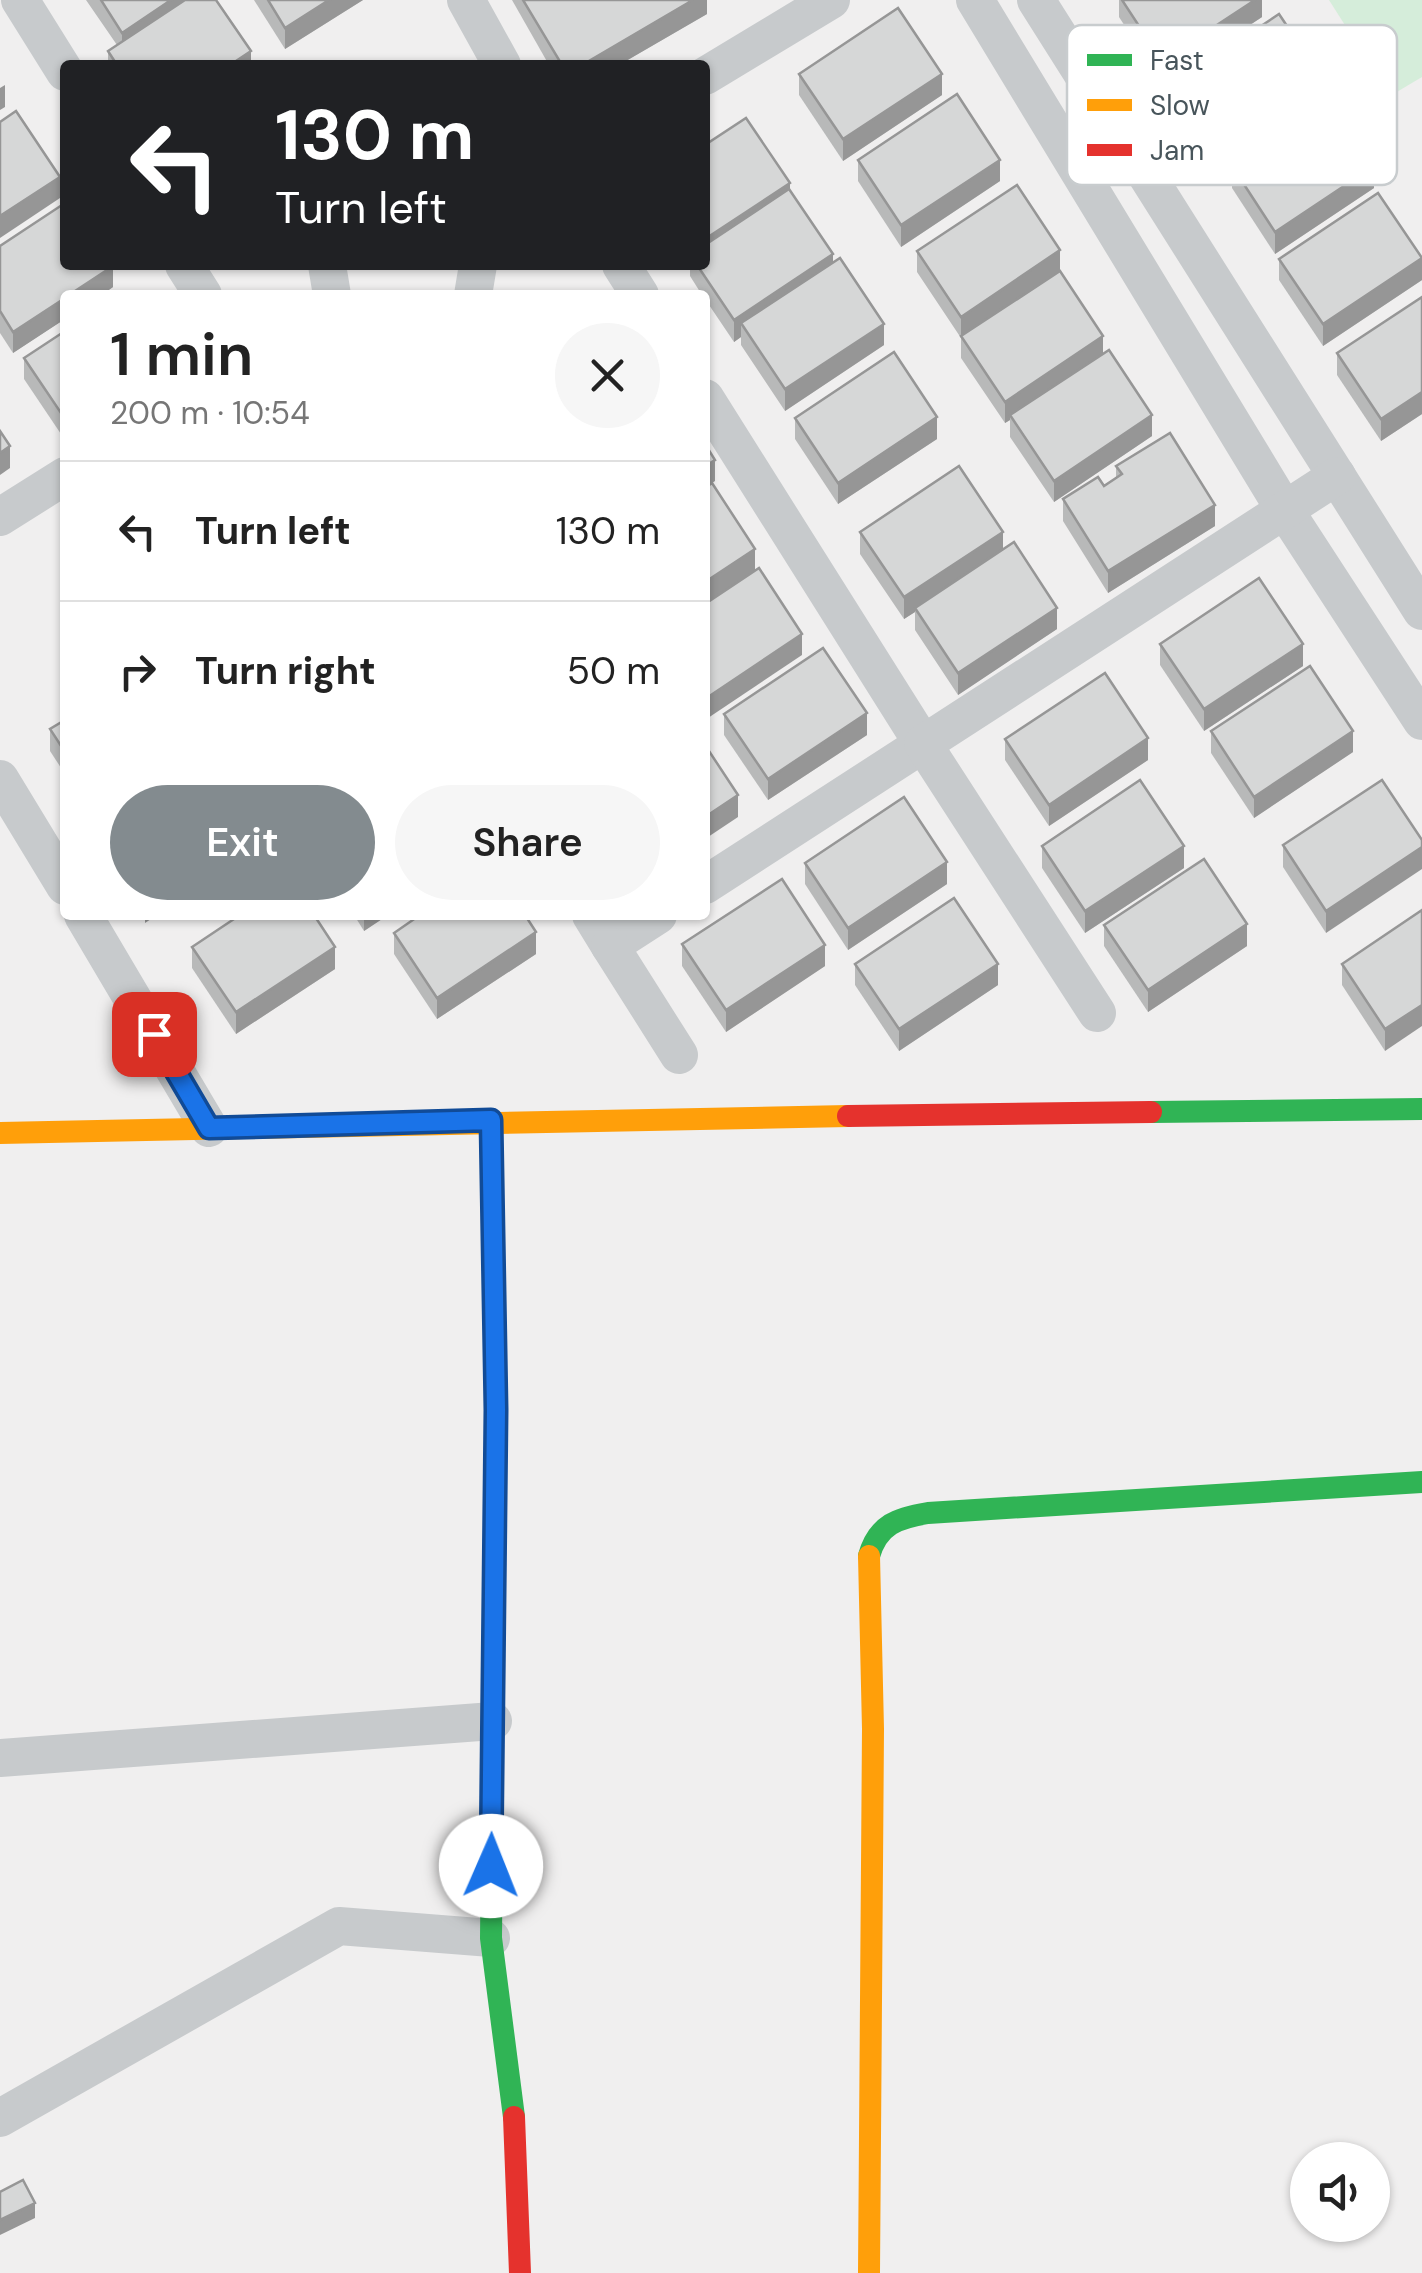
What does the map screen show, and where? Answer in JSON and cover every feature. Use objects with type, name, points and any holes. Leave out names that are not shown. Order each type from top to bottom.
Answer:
[{"type":"street","points":[[20,0],[60,64]]},
{"type":"street","points":[[466,0],[499,60]]},
{"type":"street","points":[[710,73],[832,0]]},
{"type":"street","points":[[975,0],[1067,152]]},
{"type":"street","points":[[1036,0],[1067,49]]},
{"type":"street","points":[[1087,185],[1284,509],[1422,721]]},
{"type":"street","points":[[1153,185],[1422,610]]},
{"type":"street","points":[[710,406],[1097,1013]]},
{"type":"street","points":[[710,881],[1337,476]]},
{"type":"street","points":[[0,517],[60,479]]},
{"type":"street","points":[[0,779],[60,878]]},
{"type":"street","points":[[85,920],[209,1128]]},
{"type":"street","points":[[639,920],[601,930],[679,1055]]},
{"type":"street","points":[[0,1133],[491,1120],[1422,1108]]},
{"type":"street","points":[[491,1120],[496,1410],[490,1938],[513,2098],[520,2273]]},
{"type":"street","points":[[869,2273],[873,1728],[867,1561],[873,1539],[894,1518],[928,1513],[1422,1482]]},
{"type":"street","points":[[0,1758],[493,1721]]},
{"type":"street","points":[[0,2118],[338,1926],[490,1938]]},
{"type":"green space","points":[[1329,0],[1422,0],[1422,77],[1397,92],[1397,25],[1345,25]]},
{"type":"building","points":[[101,0],[171,0],[122,33]]},
{"type":"building","points":[[185,0],[216,0],[251,51],[238,60],[114,60],[108,51]]},
{"type":"building","points":[[268,0],[329,0],[285,28]]},
{"type":"building","points":[[523,0],[693,0],[591,60],[559,60]]},
{"type":"building","points":[[1122,0],[1255,0],[1217,25],[1138,25]]},
{"type":"building","points":[[898,8],[942,74],[843,139],[799,74]]},
{"type":"building","points":[[1279,14],[1286,25],[1262,25]]},
{"type":"building","points":[[957,94],[1000,160],[901,225],[858,160]]},
{"type":"building","points":[[16,111],[60,177],[0,216],[0,122]]},
{"type":"building","points":[[746,118],[790,183],[710,236],[710,142]]},
{"type":"building","points":[[1017,185],[1060,250],[961,317],[917,251]]},
{"type":"building","points":[[1244,185],[1346,185],[1275,232]]},
{"type":"building","points":[[789,189],[833,254],[734,320],[700,270],[710,270],[710,242]]},
{"type":"building","points":[[1378,193],[1422,258],[1323,324],[1279,259]]},
{"type":"building","points":[[60,206],[60,270],[107,270],[77,290],[60,290],[60,301],[13,332],[0,311],[0,246]]},
{"type":"building","points":[[840,258],[884,324],[785,389],[741,323]]},
{"type":"building","points":[[1060,271],[1103,336],[1005,402],[961,336]]},
{"type":"building","points":[[1422,297],[1422,392],[1381,419],[1337,353]]},
{"type":"building","points":[[60,334],[60,412],[24,358]]},
{"type":"building","points":[[1109,350],[1152,415],[1054,481],[1010,415]]},
{"type":"building","points":[[894,352],[937,417],[838,483],[795,418]]},
{"type":"building","points":[[0,431],[10,446],[0,453]]},
{"type":"building","points":[[1170,433],[1215,505],[1108,571],[1063,499],[1098,477],[1104,486],[1122,474],[1116,466]]},
{"type":"building","points":[[959,466],[1003,532],[904,597],[860,532]]},
{"type":"building","points":[[710,484],[755,549],[710,579]]},
{"type":"building","points":[[1014,542],[1057,608],[958,673],[915,608]]},
{"type":"building","points":[[759,568],[802,634],[710,696],[710,601]]},
{"type":"building","points":[[1259,578],[1303,644],[1204,709],[1160,644]]},
{"type":"building","points":[[823,648],[867,713],[768,779],[724,714]]},
{"type":"building","points":[[1310,666],[1353,731],[1254,797],[1211,731]]},
{"type":"building","points":[[1105,673],[1148,738],[1049,805],[1005,739]]},
{"type":"building","points":[[60,723],[60,744],[50,729]]},
{"type":"building","points":[[710,753],[738,795],[710,814]]},
{"type":"building","points":[[1140,780],[1184,846],[1085,911],[1042,846]]},
{"type":"building","points":[[1382,780],[1422,840],[1422,847],[1326,911],[1283,845]]},
{"type":"building","points":[[904,797],[947,862],[848,928],[805,863]]},
{"type":"building","points":[[1204,859],[1247,924],[1148,990],[1104,925]]},
{"type":"building","points":[[782,879],[825,945],[726,1010],[682,944]]},
{"type":"building","points":[[954,898],[998,964],[899,1029],[855,964]]},
{"type":"building","points":[[1422,910],[1422,1005],[1385,1029],[1342,964]]},
{"type":"building","points":[[232,920],[317,920],[335,947],[236,1012],[192,947]]},
{"type":"building","points":[[413,920],[528,920],[536,932],[437,998],[394,933]]},
{"type":"building","points":[[23,2180],[35,2203],[0,2220],[0,2192]]},
{"type":"traffic: fast","points":[[1151,1112],[1422,1109]]},
{"type":"traffic: fast","points":[[491,1121],[496,1411],[491,1938],[514,2117]]},
{"type":"traffic: fast","points":[[869,1556],[878,1536],[891,1524],[928,1513],[1422,1482]]},
{"type":"traffic: slow","points":[[0,1133],[848,1116]]},
{"type":"traffic: slow","points":[[869,1556],[873,1729],[869,2273]]},
{"type":"traffic: jam","points":[[848,1116],[1151,1112]]},
{"type":"traffic: jam","points":[[514,2117],[520,2273]]},
{"type":"route","points":[[154,1034],[209,1128],[491,1120],[496,1410],[491,1866]]}]
